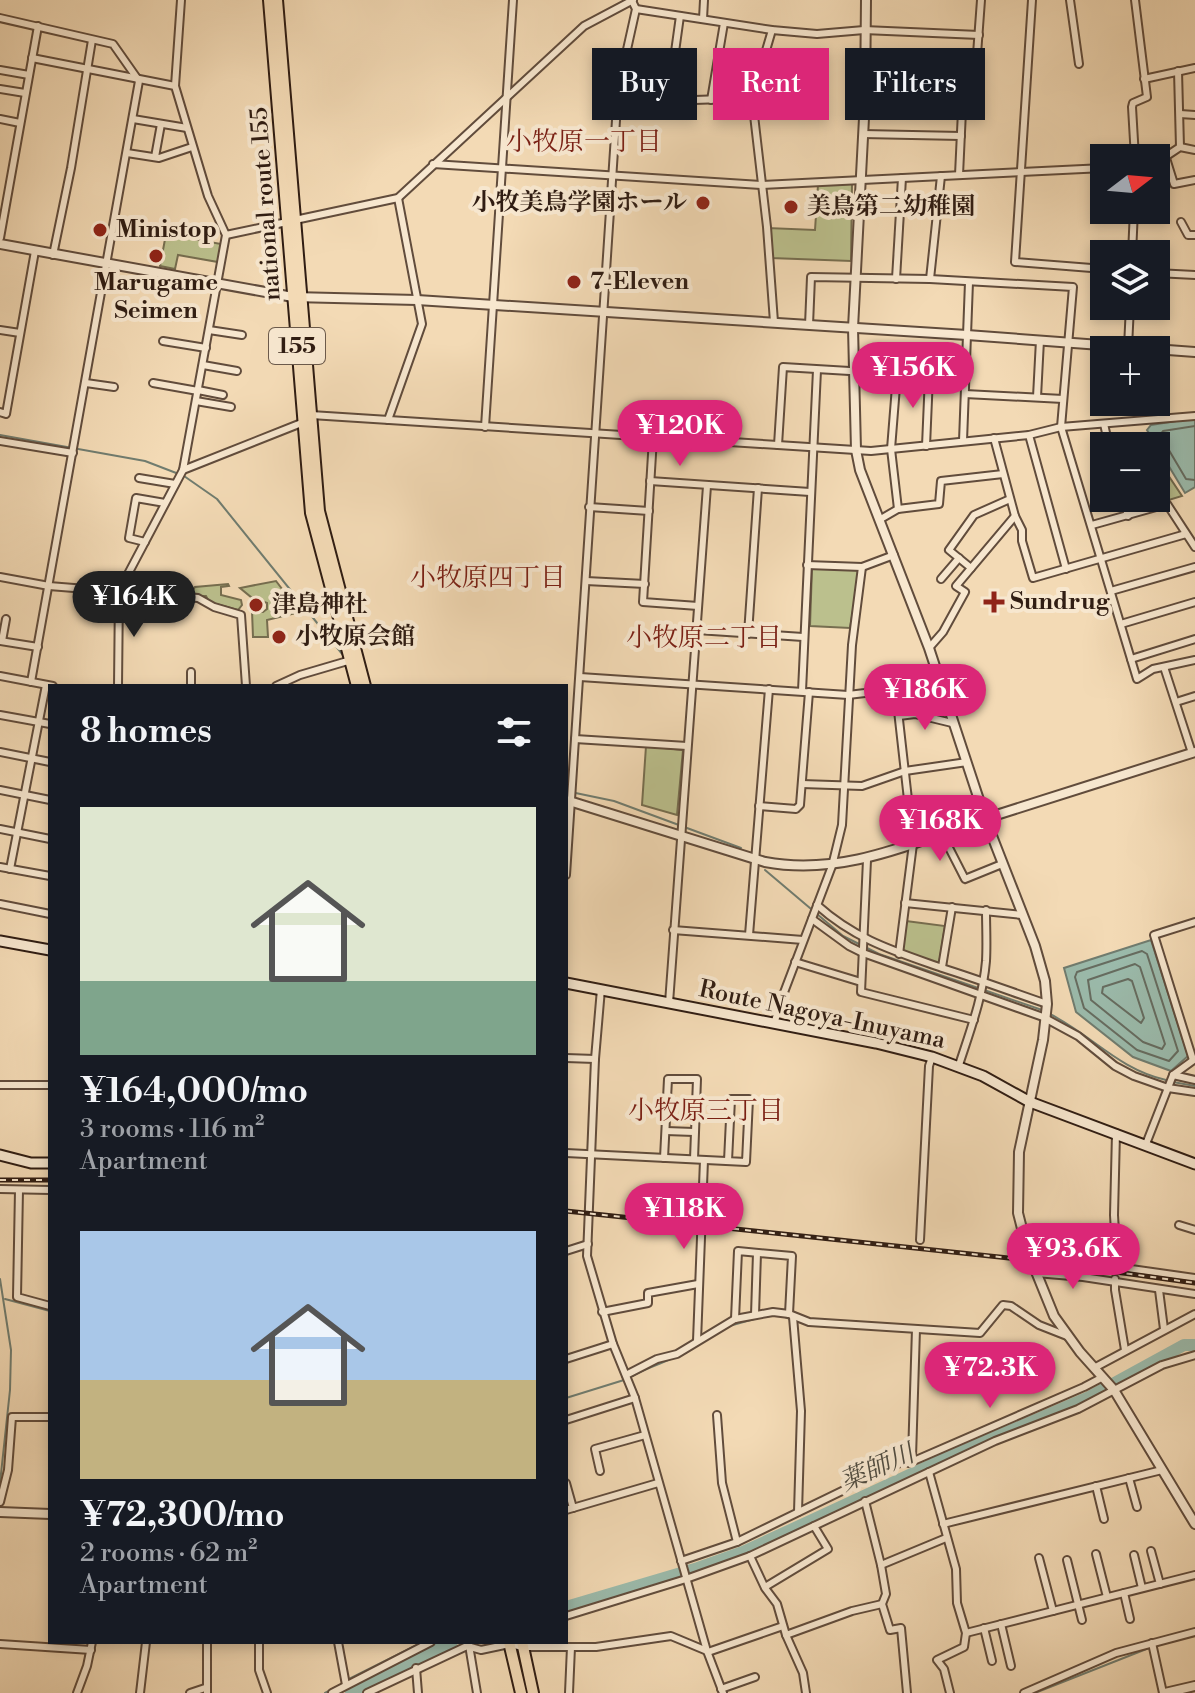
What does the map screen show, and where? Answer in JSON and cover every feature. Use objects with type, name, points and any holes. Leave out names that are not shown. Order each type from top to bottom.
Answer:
[{"type":"highway","name":"national route 155","points":[[269,0],[291,221]]},
{"type":"highway","name":"national route 155","points":[[277,0],[314,530],[356,684]]},
{"type":"highway","name":"national route 155","points":[[308,419],[322,528],[364,684]]},
{"type":"highway","points":[[509,1644],[521,1693]]},
{"type":"highway","points":[[523,1644],[533,1693]]},
{"type":"main road","points":[[0,941],[48,950]]},
{"type":"main road","name":"Route Nagoya-Inuyama","points":[[568,983],[876,1043],[932,1057],[959,1065],[1030,1102],[1195,1164]]},
{"type":"main road","points":[[0,1155],[31,1163],[48,1163]]},
{"type":"street","points":[[118,684],[119,591],[180,477],[226,235],[208,196],[175,86],[181,0]]},
{"type":"street","points":[[485,427],[513,0]]},
{"type":"street","points":[[226,235],[398,198],[584,26],[633,0],[636,9],[627,48]]},
{"type":"street","points":[[703,19],[704,0]]},
{"type":"street","points":[[864,48],[867,0]]},
{"type":"street","points":[[978,48],[981,0]]},
{"type":"street","points":[[1032,0],[1015,262],[1090,268]]},
{"type":"street","points":[[1070,0],[1079,64]]},
{"type":"street","points":[[1134,144],[1133,103],[1147,97],[1135,0]]},
{"type":"street","points":[[636,9],[817,34],[864,30],[979,35]]},
{"type":"street","points":[[676,48],[680,16]]},
{"type":"street","points":[[0,18],[117,47],[139,81],[31,682]]},
{"type":"street","points":[[697,100],[711,100],[724,23]]},
{"type":"street","points":[[38,26],[0,241],[53,255],[297,297],[417,300],[1090,344]]},
{"type":"street","points":[[767,48],[772,30]]},
{"type":"street","points":[[53,255],[92,40]]},
{"type":"street","points":[[32,58],[175,86]]},
{"type":"street","points":[[1144,79],[1195,68]]},
{"type":"street","points":[[0,70],[29,75]]},
{"type":"street","points":[[1178,71],[1180,147]]},
{"type":"street","points":[[0,89],[25,93]]},
{"type":"street","points":[[1180,114],[1195,115]]},
{"type":"street","points":[[0,119],[20,123]]},
{"type":"street","points":[[133,119],[187,128]]},
{"type":"street","points":[[568,837],[616,120]]},
{"type":"street","points":[[754,120],[774,322]]},
{"type":"street","points":[[864,120],[853,328],[856,450],[860,470],[929,648],[985,818],[1045,981],[1046,1018],[1019,1152],[1018,1213],[1034,1273],[1049,1306],[1067,1336],[1114,1390],[1195,1524]]},
{"type":"street","points":[[959,175],[962,120]]},
{"type":"street","points":[[155,157],[161,124]]},
{"type":"street","points":[[863,134],[961,136]]},
{"type":"street","points":[[127,153],[155,157],[192,147]]},
{"type":"street","points":[[1170,152],[1180,147],[1195,150]]},
{"type":"street","points":[[433,164],[761,185],[1090,169]]},
{"type":"street","points":[[1170,171],[1174,184],[1195,180]]},
{"type":"street","points":[[930,279],[941,176]]},
{"type":"street","points":[[896,279],[902,178]]},
{"type":"street","points":[[388,420],[422,324],[398,198]]},
{"type":"street","points":[[1181,222],[1188,235],[1195,235]]},
{"type":"street","points":[[0,412],[6,414],[35,251]]},
{"type":"street","points":[[1170,274],[1195,275]]},
{"type":"street","points":[[809,326],[811,277],[930,279],[1073,287],[1061,427],[1137,679],[1153,669],[1195,660]]},
{"type":"street","points":[[963,441],[969,282]]},
{"type":"street","points":[[0,330],[20,333]]},
{"type":"street","points":[[209,330],[231,330],[242,335]]},
{"type":"street","points":[[1037,397],[1040,340]]},
{"type":"street","points":[[163,341],[206,348]]},
{"type":"street","points":[[1170,350],[1195,352]]},
{"type":"street","points":[[203,365],[237,371]]},
{"type":"street","points":[[778,445],[783,367],[966,378]]},
{"type":"street","points":[[759,806],[796,809],[800,805],[805,691],[803,637],[817,370]]},
{"type":"street","points":[[897,374],[891,449],[898,509]]},
{"type":"street","points":[[926,446],[929,376]]},
{"type":"street","points":[[86,383],[111,384]]},
{"type":"street","points":[[153,383],[223,395]]},
{"type":"street","points":[[965,394],[1063,399]]},
{"type":"street","points":[[196,401],[231,407]]},
{"type":"street","points":[[139,478],[180,477],[308,419],[388,420],[856,450],[926,446],[1029,435],[1061,427],[1195,416]]},
{"type":"street","points":[[1104,424],[1106,432]]},
{"type":"street","points":[[1029,435],[1066,569]]},
{"type":"street","points":[[653,438],[643,602],[698,606]]},
{"type":"street","points":[[994,438],[1033,578],[1186,534]]},
{"type":"street","points":[[0,441],[73,450]]},
{"type":"street","points":[[879,520],[898,509],[939,504],[941,481],[1003,474]]},
{"type":"street","points":[[650,481],[810,492]]},
{"type":"street","points":[[669,1003],[707,486]]},
{"type":"street","points":[[748,634],[758,488]]},
{"type":"street","points":[[145,542],[129,538],[136,498],[165,503]]},
{"type":"street","points":[[971,568],[949,550],[974,515],[1010,499]]},
{"type":"street","points":[[1092,525],[1167,504],[1195,547]]},
{"type":"street","points":[[589,507],[649,511]]},
{"type":"street","points":[[1127,512],[1128,516]]},
{"type":"street","points":[[929,648],[958,609],[965,592],[956,586],[1015,516]]},
{"type":"street","points":[[807,565],[862,567],[894,555]]},
{"type":"street","points":[[941,579],[959,558]]},
{"type":"street","points":[[774,1024],[832,866],[842,825],[848,695],[862,567]]},
{"type":"street","points":[[1111,591],[1195,567]]},
{"type":"street","points":[[0,577],[49,586],[198,598],[214,607],[241,615],[246,684]]},
{"type":"street","points":[[586,581],[645,584]]},
{"type":"street","points":[[1121,624],[1195,602]]},
{"type":"street","points":[[6,619],[1,641],[38,647]]},
{"type":"street","points":[[697,630],[803,637]]},
{"type":"street","points":[[1131,659],[1195,639]]},
{"type":"street","points":[[280,684],[350,659],[371,684]]},
{"type":"street","points":[[570,799],[680,832],[754,859],[789,866],[832,866],[867,860],[985,818],[1193,752],[1164,667]]},
{"type":"street","points":[[580,677],[848,695],[936,670]]},
{"type":"street","points":[[191,672],[191,684]]},
{"type":"street","points":[[0,676],[48,685]]},
{"type":"street","points":[[895,684],[913,844],[899,954]]},
{"type":"street","points":[[10,869],[48,689]]},
{"type":"street","points":[[749,935],[769,689]]},
{"type":"street","points":[[1176,702],[1195,696]]},
{"type":"street","points":[[899,716],[915,714],[952,723]]},
{"type":"street","points":[[0,715],[48,724]]},
{"type":"street","points":[[575,739],[687,746]]},
{"type":"street","points":[[0,752],[48,762]]},
{"type":"street","points":[[802,784],[862,786],[905,771],[967,762]]},
{"type":"street","points":[[0,790],[48,800]]},
{"type":"street","points":[[0,829],[48,839]]},
{"type":"street","points":[[942,834],[965,879],[1002,864]]},
{"type":"street","points":[[867,860],[861,992],[974,1020]]},
{"type":"street","points":[[0,867],[48,876]]},
{"type":"street","points":[[905,903],[1022,915]]},
{"type":"street","points":[[0,904],[48,914]]},
{"type":"street","points":[[942,967],[952,907]]},
{"type":"street","points":[[959,1065],[982,983],[986,960],[986,910]]},
{"type":"street","points":[[815,912],[863,940],[1047,1004]]},
{"type":"street","points":[[815,912],[842,942],[863,952],[1046,1018],[1078,1036],[1115,1066],[1134,1076],[1195,1092]]},
{"type":"street","points":[[1146,1144],[1173,1075],[1194,1059],[1154,935],[1195,922]]},
{"type":"street","points":[[673,930],[803,940]]},
{"type":"street","points":[[795,962],[861,982]]},
{"type":"street","points":[[601,989],[587,1256],[602,1312],[635,1398],[686,1579],[722,1692],[755,1677]]},
{"type":"street","points":[[920,1240],[929,1066],[932,1057]]},
{"type":"street","points":[[568,1058],[595,1059]]},
{"type":"street","points":[[1173,1075],[1195,1080]]},
{"type":"street","points":[[664,1158],[668,1079],[697,1079],[694,1159]]},
{"type":"street","points":[[0,1085],[48,1085]]},
{"type":"street","points":[[568,1153],[746,1162],[749,1099],[731,1099],[728,1161]]},
{"type":"street","points":[[666,1131],[694,1132]]},
{"type":"street","points":[[1116,1133],[1114,1215],[1117,1267],[1195,1278]]},
{"type":"street","points":[[697,1341],[704,1160]]},
{"type":"street","points":[[0,1189],[48,1190]]},
{"type":"street","points":[[19,1190],[17,1297],[48,1305]]},
{"type":"street","points":[[1179,1225],[1195,1230]]},
{"type":"street","points":[[568,1250],[588,1244]]},
{"type":"street","points":[[735,1319],[738,1251],[792,1256],[791,1316],[801,1411],[798,1512]]},
{"type":"street","points":[[755,1315],[757,1253]]},
{"type":"street","points":[[1034,1273],[1115,1280],[1195,1294]]},
{"type":"street","points":[[1115,1280],[1125,1350]]},
{"type":"street","points":[[602,1312],[648,1303],[648,1293],[698,1284]]},
{"type":"street","points":[[1159,1290],[1164,1329]]},
{"type":"street","points":[[626,1375],[657,1359],[677,1354],[735,1319],[773,1312],[809,1322],[980,1333],[1003,1305],[1011,1306],[1039,1325],[1067,1336]]},
{"type":"street","points":[[1094,1368],[1195,1314]]},
{"type":"street","points":[[886,1471],[912,1457],[916,1329]]},
{"type":"street","points":[[568,1358],[613,1344]]},
{"type":"street","points":[[568,1615],[750,1556],[995,1441],[1078,1409],[1162,1365],[1195,1355]]},
{"type":"street","points":[[681,1561],[737,1542],[886,1471],[1103,1377]]},
{"type":"street","points":[[568,1419],[635,1398]]},
{"type":"street","points":[[717,1415],[722,1483],[737,1542]]},
{"type":"street","points":[[0,1502],[8,1470],[12,1417],[48,1417]]},
{"type":"street","points":[[600,1471],[595,1449],[645,1435]]},
{"type":"street","points":[[943,1524],[1162,1470]]},
{"type":"street","points":[[929,1472],[956,1569],[957,1603],[966,1633],[964,1647],[937,1660],[944,1669],[950,1693]]},
{"type":"street","points":[[1129,1478],[1137,1507]]},
{"type":"street","points":[[570,1509],[658,1483]]},
{"type":"street","points":[[1096,1486],[1104,1519]]},
{"type":"street","points":[[865,1501],[886,1594],[882,1604],[890,1630],[901,1628],[907,1693]]},
{"type":"street","points":[[0,1512],[48,1514]]},
{"type":"street","points":[[765,1587],[828,1549],[814,1526]]},
{"type":"street","points":[[881,1565],[946,1538]]},
{"type":"street","points":[[1151,1551],[1160,1584]]},
{"type":"street","points":[[1096,1554],[1107,1597]]},
{"type":"street","points":[[1134,1555],[1142,1588]]},
{"type":"street","points":[[750,1556],[777,1604],[786,1635],[803,1673],[806,1693]]},
{"type":"street","points":[[1039,1558],[1053,1611]]},
{"type":"street","points":[[1067,1560],[1082,1620]]},
{"type":"street","points":[[966,1633],[1195,1575]]},
{"type":"street","points":[[1124,1593],[1130,1619]]},
{"type":"street","points":[[786,1635],[852,1611],[882,1604]]},
{"type":"street","points":[[1001,1624],[1011,1666]]},
{"type":"street","points":[[523,1644],[610,1646],[671,1636],[708,1651],[783,1626]]},
{"type":"street","points":[[984,1628],[992,1661]]},
{"type":"street","points":[[1024,1693],[1116,1653],[1195,1632]]},
{"type":"street","points":[[1152,1643],[1164,1693],[1195,1686]]},
{"type":"street","points":[[0,1644],[91,1646],[77,1693]]},
{"type":"street","points":[[140,1693],[146,1644]]},
{"type":"street","points":[[190,1693],[206,1690],[207,1644]]},
{"type":"street","points":[[259,1644],[259,1670],[267,1693]]},
{"type":"street","points":[[338,1644],[346,1685]]},
{"type":"street","points":[[332,1693],[427,1644]]},
{"type":"street","points":[[468,1644],[481,1650],[505,1644]]},
{"type":"street","points":[[367,1693],[468,1644]]},
{"type":"street","points":[[468,1644],[477,1693]]},
{"type":"street","points":[[569,1693],[571,1647]]},
{"type":"street","points":[[416,1668],[418,1693]]},
{"type":"green space","points":[[852,183],[851,261],[771,258],[768,228],[815,230],[818,185]]},
{"type":"green space","points":[[166,234],[221,244],[218,262],[178,255],[175,269],[160,266]]},
{"type":"green space","points":[[1170,478],[1182,496],[1170,500]]},
{"type":"green space","points":[[812,568],[860,570],[850,628],[810,626]]},
{"type":"green space","points":[[276,581],[295,606],[296,613],[267,620],[268,637],[253,637],[252,611],[263,612],[267,609],[267,603],[251,597],[240,588]]},
{"type":"green space","points":[[228,584],[221,587],[221,595],[241,600],[238,610],[191,593],[195,587]]},
{"type":"green space","points":[[646,746],[683,750],[677,815],[642,805]]},
{"type":"green space","points":[[906,921],[945,926],[939,964],[902,953]]},
{"type":"water","points":[[1195,418],[1195,487],[1185,493],[1170,468],[1170,432],[1148,432],[1151,425]]},
{"type":"water","points":[[1151,940],[1188,1056],[1171,1071],[1133,1057],[1076,1012],[1064,968]]},
{"type":"waterway","points":[[0,435],[145,461],[184,476],[217,499],[343,655]]},
{"type":"waterway","points":[[568,791],[614,801],[741,848]]},
{"type":"waterway","points":[[765,870],[843,936],[879,954],[978,988]]},
{"type":"waterway","points":[[984,990],[1042,1010]]},
{"type":"waterway","points":[[1048,1013],[1119,1060],[1166,1080]]},
{"type":"waterway","points":[[1173,1082],[1195,1086]]},
{"type":"waterway","points":[[0,1279],[11,1350],[0,1483]]},
{"type":"waterway","points":[[5,1299],[48,1310]]},
{"type":"waterway","points":[[780,1315],[790,1319]]},
{"type":"waterway","points":[[729,1326],[758,1318]]},
{"type":"waterway","name":"薬師川","points":[[568,1606],[743,1552],[944,1459],[1089,1397],[1184,1345],[1195,1345]]},
{"type":"waterway","points":[[632,1376],[693,1348]]},
{"type":"waterway","points":[[568,1397],[624,1380]]},
{"type":"waterway","points":[[349,1679],[419,1644]]},
{"type":"waterway","name":"薬師川","points":[[351,1693],[448,1644]]},
{"type":"waterway","points":[[1035,1693],[1149,1648]]},
{"type":"waterway","points":[[325,1693],[342,1684]]},
{"type":"railway","points":[[0,1180],[48,1180]]},
{"type":"railway","points":[[568,1211],[1037,1261],[1195,1283]]},
{"type":"place","name":"小牧美鳥学園ホール","points":[[703,203]]},
{"type":"place","name":"美鳥第二幼稚園","points":[[791,207]]},
{"type":"place","name":"Ministop","points":[[100,230]]},
{"type":"place","name":"Marugame Seimen","points":[[156,256]]},
{"type":"place","name":"7-Eleven","points":[[574,282]]},
{"type":"place","name":"Sundrug","points":[[994,602]]},
{"type":"place","name":"津島神社","points":[[256,605]]},
{"type":"place","name":"小牧原会館","points":[[279,637]]},
{"type":"district","name":"小牧原一丁目","points":[[584,142]]},
{"type":"district","name":"小牧原四丁目","points":[[488,578]]},
{"type":"district","name":"小牧原二丁目","points":[[704,638]]},
{"type":"district","name":"小牧原三丁目","points":[[706,1111]]}]
